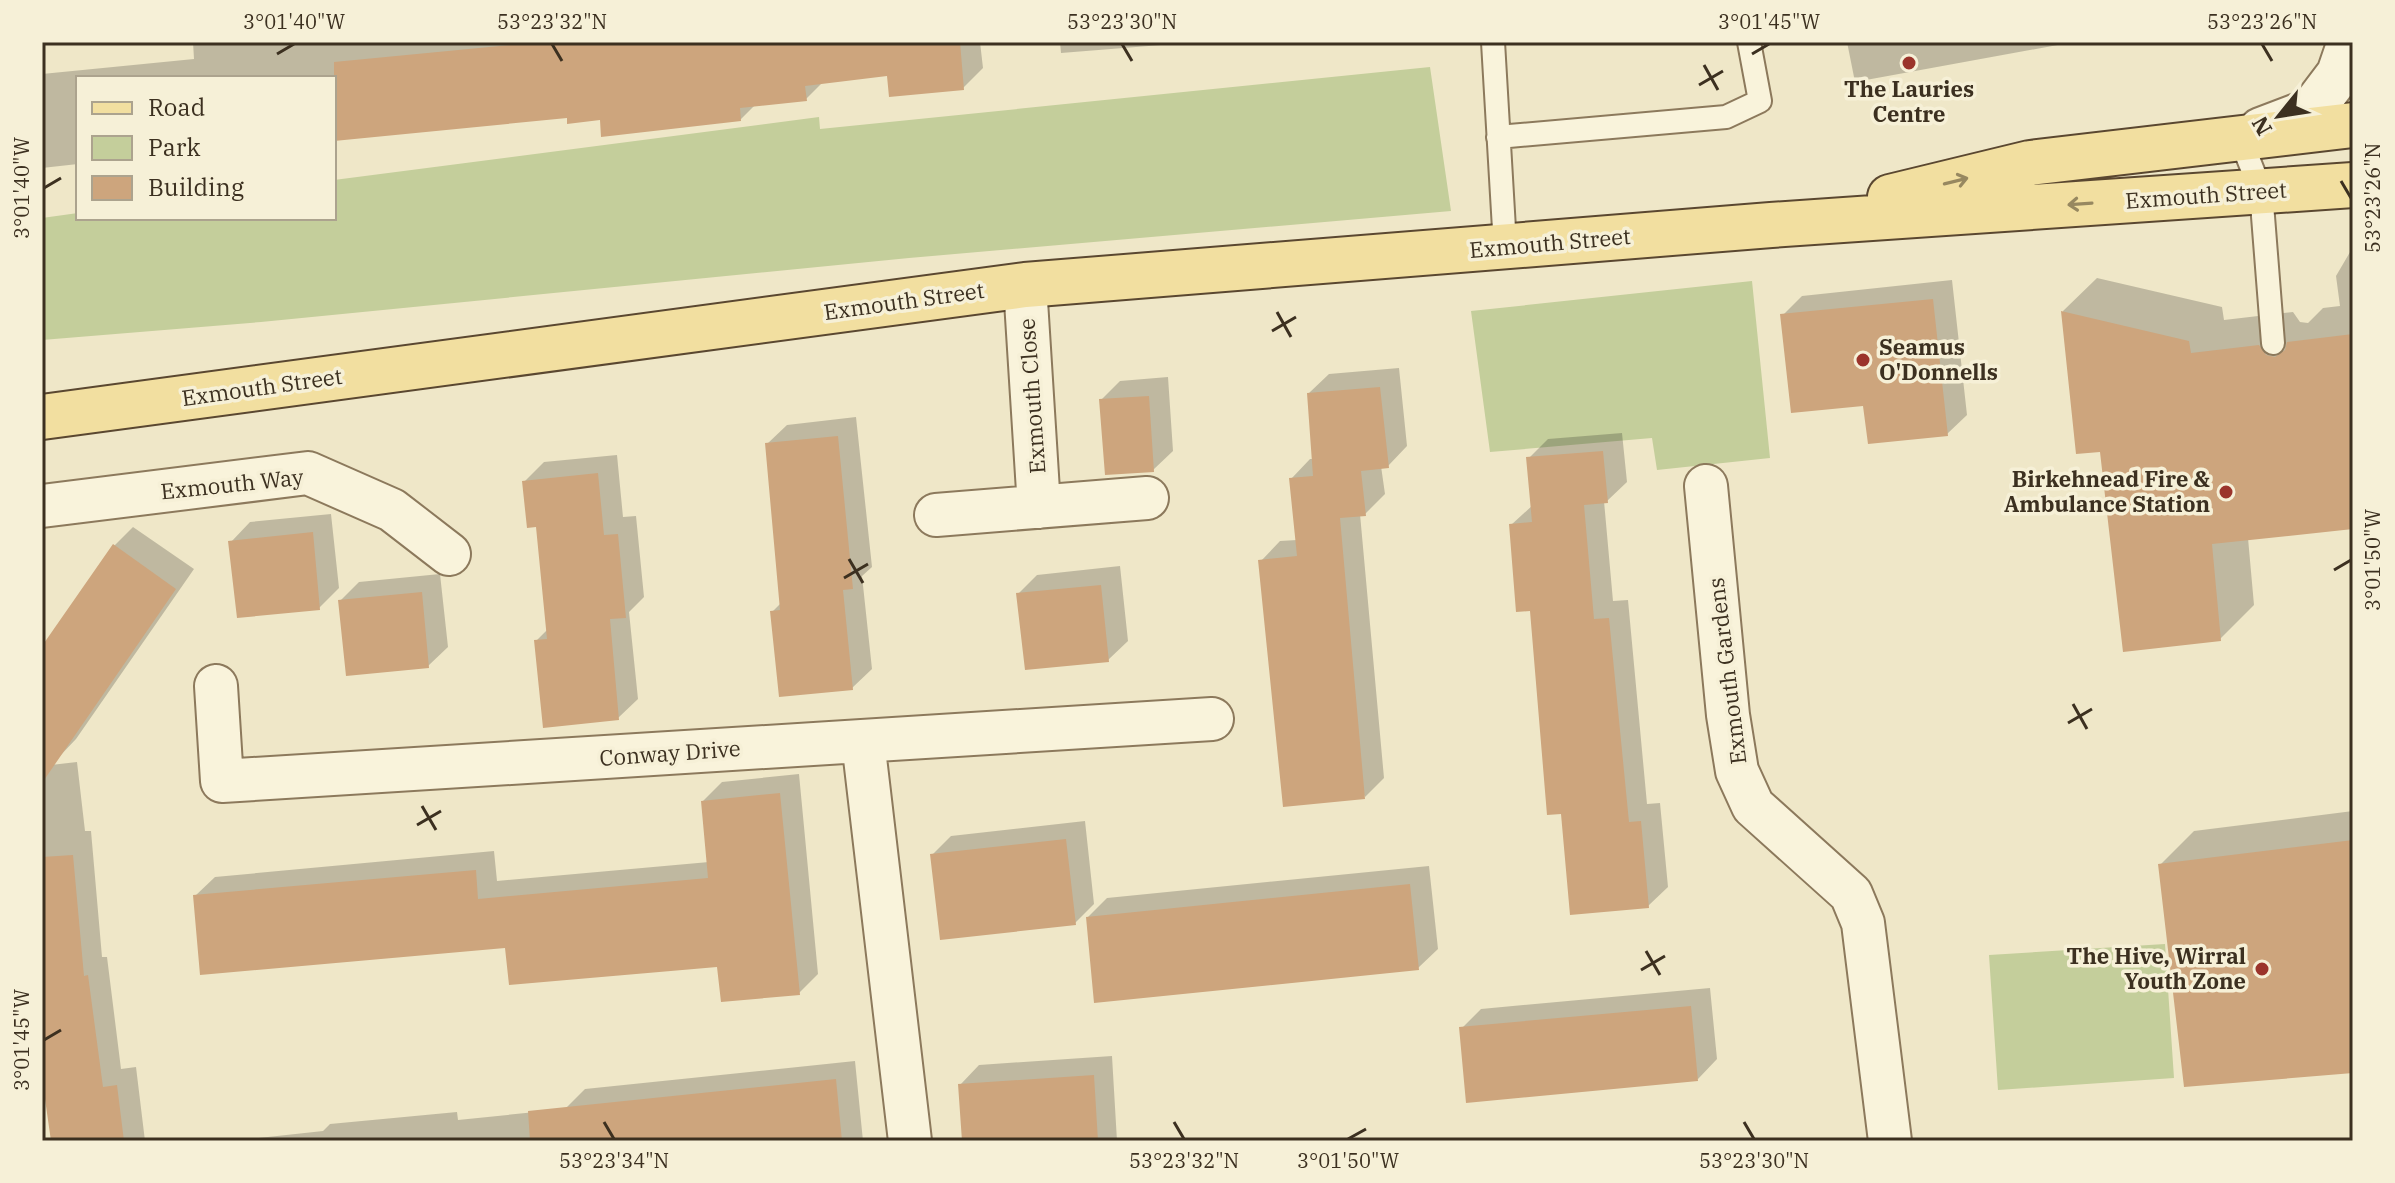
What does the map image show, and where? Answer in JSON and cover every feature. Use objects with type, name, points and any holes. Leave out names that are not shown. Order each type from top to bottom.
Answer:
[{"type":"main road","name":"Exmouth Street","points":[[1771,225],[2030,163],[2353,125]]},
{"type":"main road","name":"Exmouth Street","points":[[42,417],[1025,285],[1771,225],[2353,185]]},
{"type":"street","points":[[2240,138],[2311,111],[2339,74],[2350,42]]},
{"type":"street","name":"Exmouth Close","points":[[1025,285],[1039,507]]},
{"type":"street","name":"Exmouth Way","points":[[42,506],[308,473],[392,510],[449,554]]},
{"type":"street","name":"Exmouth Gardens","points":[[1706,486],[1728,715],[1737,771],[1753,806],[1851,894],[1863,923],[1890,1141]]},
{"type":"street","points":[[936,515],[1147,498]]},
{"type":"street","name":"Conway Drive","points":[[216,686],[222,781],[1212,719]]},
{"type":"street","points":[[863,741],[910,1141]]},
{"type":"lane","points":[[1493,42],[1505,246]]},
{"type":"lane","points":[[1498,137],[1726,117],[1760,101],[1749,42]]},
{"type":"lane","points":[[2240,138],[2261,191],[2273,343]]},
{"type":"green space","points":[[1430,67],[1451,211],[909,258],[261,322],[42,340],[42,218],[76,213],[76,220],[336,220],[336,180],[819,117],[820,129]]},
{"type":"green space","points":[[1752,281],[1770,458],[1657,470],[1652,438],[1490,452],[1471,311]]},
{"type":"green space","points":[[2165,944],[2174,1078],[1998,1090],[1989,955]]},
{"type":"building","points":[[541,42],[960,42],[964,90],[889,97],[887,76],[805,86],[807,101],[740,108],[741,121],[601,137],[600,120],[567,124],[567,118],[336,141],[334,62]]},
{"type":"building","name":"Seamus O'Donnells","points":[[1933,299],[1948,436],[1868,444],[1863,406],[1791,413],[1780,314]]},
{"type":"building","name":"Birkehnead Fire & Ambulance Station","points":[[2061,311],[2189,341],[2191,353],[2259,345],[2266,355],[2275,357],[2285,350],[2287,342],[2353,334],[2353,529],[2212,544],[2221,641],[2123,652],[2100,452],[2076,454]]},
{"type":"building","points":[[1380,387],[1389,468],[1361,471],[1366,516],[1340,518],[1365,799],[1283,807],[1258,560],[1297,556],[1289,478],[1313,476],[1307,393]]},
{"type":"building","points":[[1149,396],[1154,472],[1105,475],[1099,399]]},
{"type":"building","points":[[838,436],[853,589],[843,590],[853,690],[779,697],[770,611],[780,610],[765,443]]},
{"type":"building","points":[[1603,451],[1608,503],[1584,505],[1594,619],[1609,618],[1629,822],[1641,821],[1649,908],[1570,915],[1561,814],[1547,815],[1530,611],[1516,612],[1509,524],[1532,522],[1526,457]]},
{"type":"building","points":[[598,473],[604,535],[618,534],[626,618],[610,619],[619,720],[543,728],[534,640],[547,639],[536,527],[527,528],[522,481]]},
{"type":"building","points":[[313,532],[320,610],[237,618],[228,541]]},
{"type":"building","points":[[113,544],[176,589],[42,783],[42,646]]},
{"type":"building","points":[[1101,585],[1109,662],[1025,670],[1016,593]]},
{"type":"building","points":[[422,592],[429,668],[346,676],[338,600]]},
{"type":"building","points":[[780,793],[800,995],[721,1002],[717,967],[509,985],[505,948],[200,975],[193,895],[476,870],[478,899],[708,878],[701,801]]},
{"type":"building","points":[[1066,839],[1076,925],[940,940],[930,854]]},
{"type":"building","name":"The Hive, Wirral Youth Zone","points":[[2353,840],[2353,1073],[2184,1087],[2158,864]]},
{"type":"building","points":[[73,855],[84,976],[88,975],[103,1087],[117,1085],[124,1141],[51,1141],[42,1078],[42,857]]},
{"type":"building","points":[[1410,884],[1419,970],[1094,1003],[1086,917]]},
{"type":"building","points":[[1691,1006],[1698,1081],[1466,1103],[1459,1027]]},
{"type":"building","points":[[1094,1075],[1098,1141],[962,1141],[958,1084]]},
{"type":"building","points":[[836,1079],[842,1141],[530,1141],[528,1111]]},
{"type":"place","name":"The Lauries Centre","points":[[1909,63]]},
{"type":"place","name":"Seamus O'Donnells","points":[[1863,360]]},
{"type":"place","name":"Birkehnead Fire & Ambulance Station","points":[[2226,492]]},
{"type":"place","name":"The Hive, Wirral Youth Zone","points":[[2262,969]]}]
